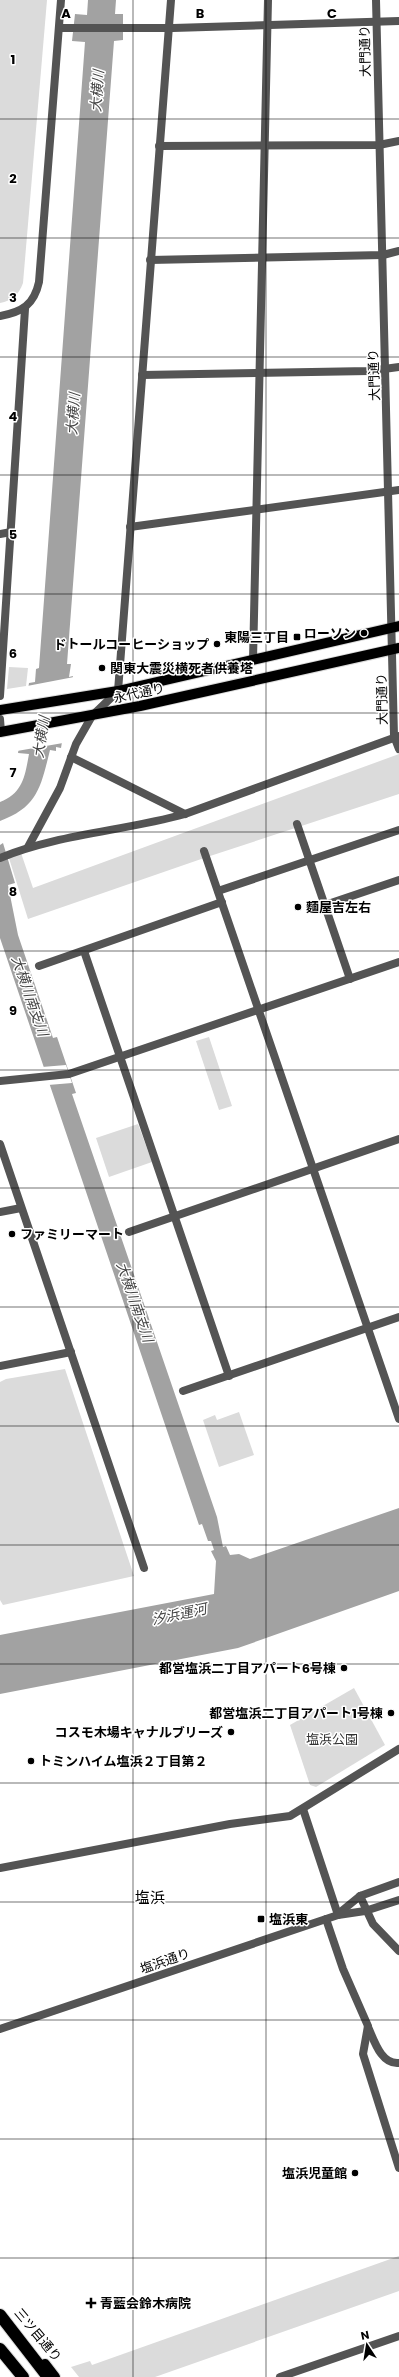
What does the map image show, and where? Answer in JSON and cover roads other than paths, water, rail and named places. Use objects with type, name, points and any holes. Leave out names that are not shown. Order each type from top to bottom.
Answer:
[{"type":"highway","points":[[0,2314],[45,2373]]},
{"type":"highway","points":[[0,2322],[45,2373]]},
{"type":"highway","points":[[0,2347],[25,2377]]},
{"type":"main road","name":"永代通り","points":[[0,710],[22,708],[118,691],[396,627]]},
{"type":"main road","name":"永代通り","points":[[1,732],[92,716],[396,648]]},
{"type":"main road","name":"三ツ目通り","points":[[0,2310],[55,2377]]},
{"type":"street","points":[[0,316],[25,309],[35,297],[39,282],[61,0]]},
{"type":"street","points":[[28,847],[60,788],[71,757],[92,716],[118,691],[171,0]]},
{"type":"street","points":[[253,660],[268,0]]},
{"type":"street","name":"大門通り","points":[[376,0],[389,493],[396,627],[397,736],[399,749]]},
{"type":"street","points":[[58,28],[267,26],[399,21]]},
{"type":"street","points":[[159,146],[379,145],[399,142]]},
{"type":"street","points":[[150,260],[383,255],[399,250]]},
{"type":"street","points":[[0,696],[25,309]]},
{"type":"street","points":[[142,375],[386,371],[399,367]]},
{"type":"street","points":[[130,527],[389,493],[399,490]]},
{"type":"street","points":[[0,534],[10,532]]},
{"type":"street","points":[[0,719],[1,732]]},
{"type":"street","points":[[4,856],[28,847],[160,821],[185,814],[397,736]]},
{"type":"street","points":[[71,757],[185,814]]},
{"type":"street","points":[[297,824],[350,979]]},
{"type":"street","points":[[218,891],[309,859],[399,830]]},
{"type":"street","points":[[204,851],[399,1419]]},
{"type":"street","points":[[325,905],[399,880]]},
{"type":"street","points":[[39,966],[222,902]]},
{"type":"street","points":[[84,951],[229,1376]]},
{"type":"street","points":[[0,1081],[69,1074],[120,1058],[399,962]]},
{"type":"street","points":[[129,1232],[399,1139]]},
{"type":"street","points":[[0,1144],[144,1568]]},
{"type":"street","points":[[0,1212],[22,1208]]},
{"type":"street","points":[[183,1391],[399,1317]]},
{"type":"street","points":[[0,1366],[71,1352]]},
{"type":"street","points":[[0,1868],[230,1824],[290,1816],[399,1749]]},
{"type":"street","points":[[303,1809],[338,1915]]},
{"type":"street","name":"塩浜通り","points":[[338,1915],[360,1896],[399,1882]]},
{"type":"street","points":[[360,1896],[365,1911],[373,1924],[399,1951]]},
{"type":"street","name":"塩浜通り","points":[[0,2029],[338,1915],[365,1911],[399,1900]]},
{"type":"street","points":[[326,1919],[343,1969],[377,2047],[385,2059],[399,2063]]},
{"type":"street","points":[[368,2026],[363,2054],[369,2079],[399,2168]]},
{"type":"street","points":[[280,2377],[399,2336]]},
{"type":"water","name":"大横川","points":[[88,0],[116,0],[115,14],[123,14],[123,40],[114,41],[67,664],[71,664],[69,677],[73,676],[61,748],[56,747],[56,751],[50,750],[40,785],[30,802],[23,809],[0,821],[0,802],[14,794],[22,783],[26,770],[29,754],[18,753],[29,683],[35,682],[36,669],[39,668],[85,42],[72,41],[75,14],[87,15]]},
{"type":"water","points":[[3,843],[15,883],[8,885],[18,935],[53,1038],[57,1037],[76,1093],[72,1094],[217,1517],[223,1547],[226,1546],[230,1555],[239,1554],[250,1559],[399,1508],[399,1591],[238,1648],[0,1694],[0,1635],[214,1594],[216,1561],[211,1551],[214,1550],[211,1541],[208,1541],[202,1524],[199,1525],[0,938],[0,845]]},
{"type":"place","name":"ローソン","points":[[364,633]]},
{"type":"place","name":"東陽三丁目","points":[[297,637]]},
{"type":"place","name":"ドトールコーヒーショップ","points":[[217,644]]},
{"type":"place","name":"関東大震災横死者供養塔","points":[[102,668]]},
{"type":"place","name":"麵屋吉左右","points":[[298,907]]},
{"type":"place","name":"ファミリーマート","points":[[12,1234]]},
{"type":"place","name":"都営塩浜二丁目アパート6号棟","points":[[344,1668]]},
{"type":"place","name":"都営塩浜二丁目アパート1号棟","points":[[391,1713]]},
{"type":"place","name":"コスモ木場キャナルブリーズ","points":[[231,1732]]},
{"type":"place","name":"トミンハイム塩浜２丁目第２","points":[[31,1761]]},
{"type":"place","name":"塩浜東","points":[[261,1919]]},
{"type":"place","name":"塩浜児童館","points":[[355,2173]]},
{"type":"place","name":"青藍会鈴木病院","points":[[91,2303]]},
{"type":"district","name":"塩浜","points":[[150,1897]]},
{"type":"water label","name":"大横川南支川","points":[[30,996]]},
{"type":"water label","name":"大横川南支川","points":[[135,1302]]},
{"type":"water label","name":"汐浜運河","points":[[179,1614]]},
{"type":"park label","name":"塩浜公園","points":[[332,1739]]}]
